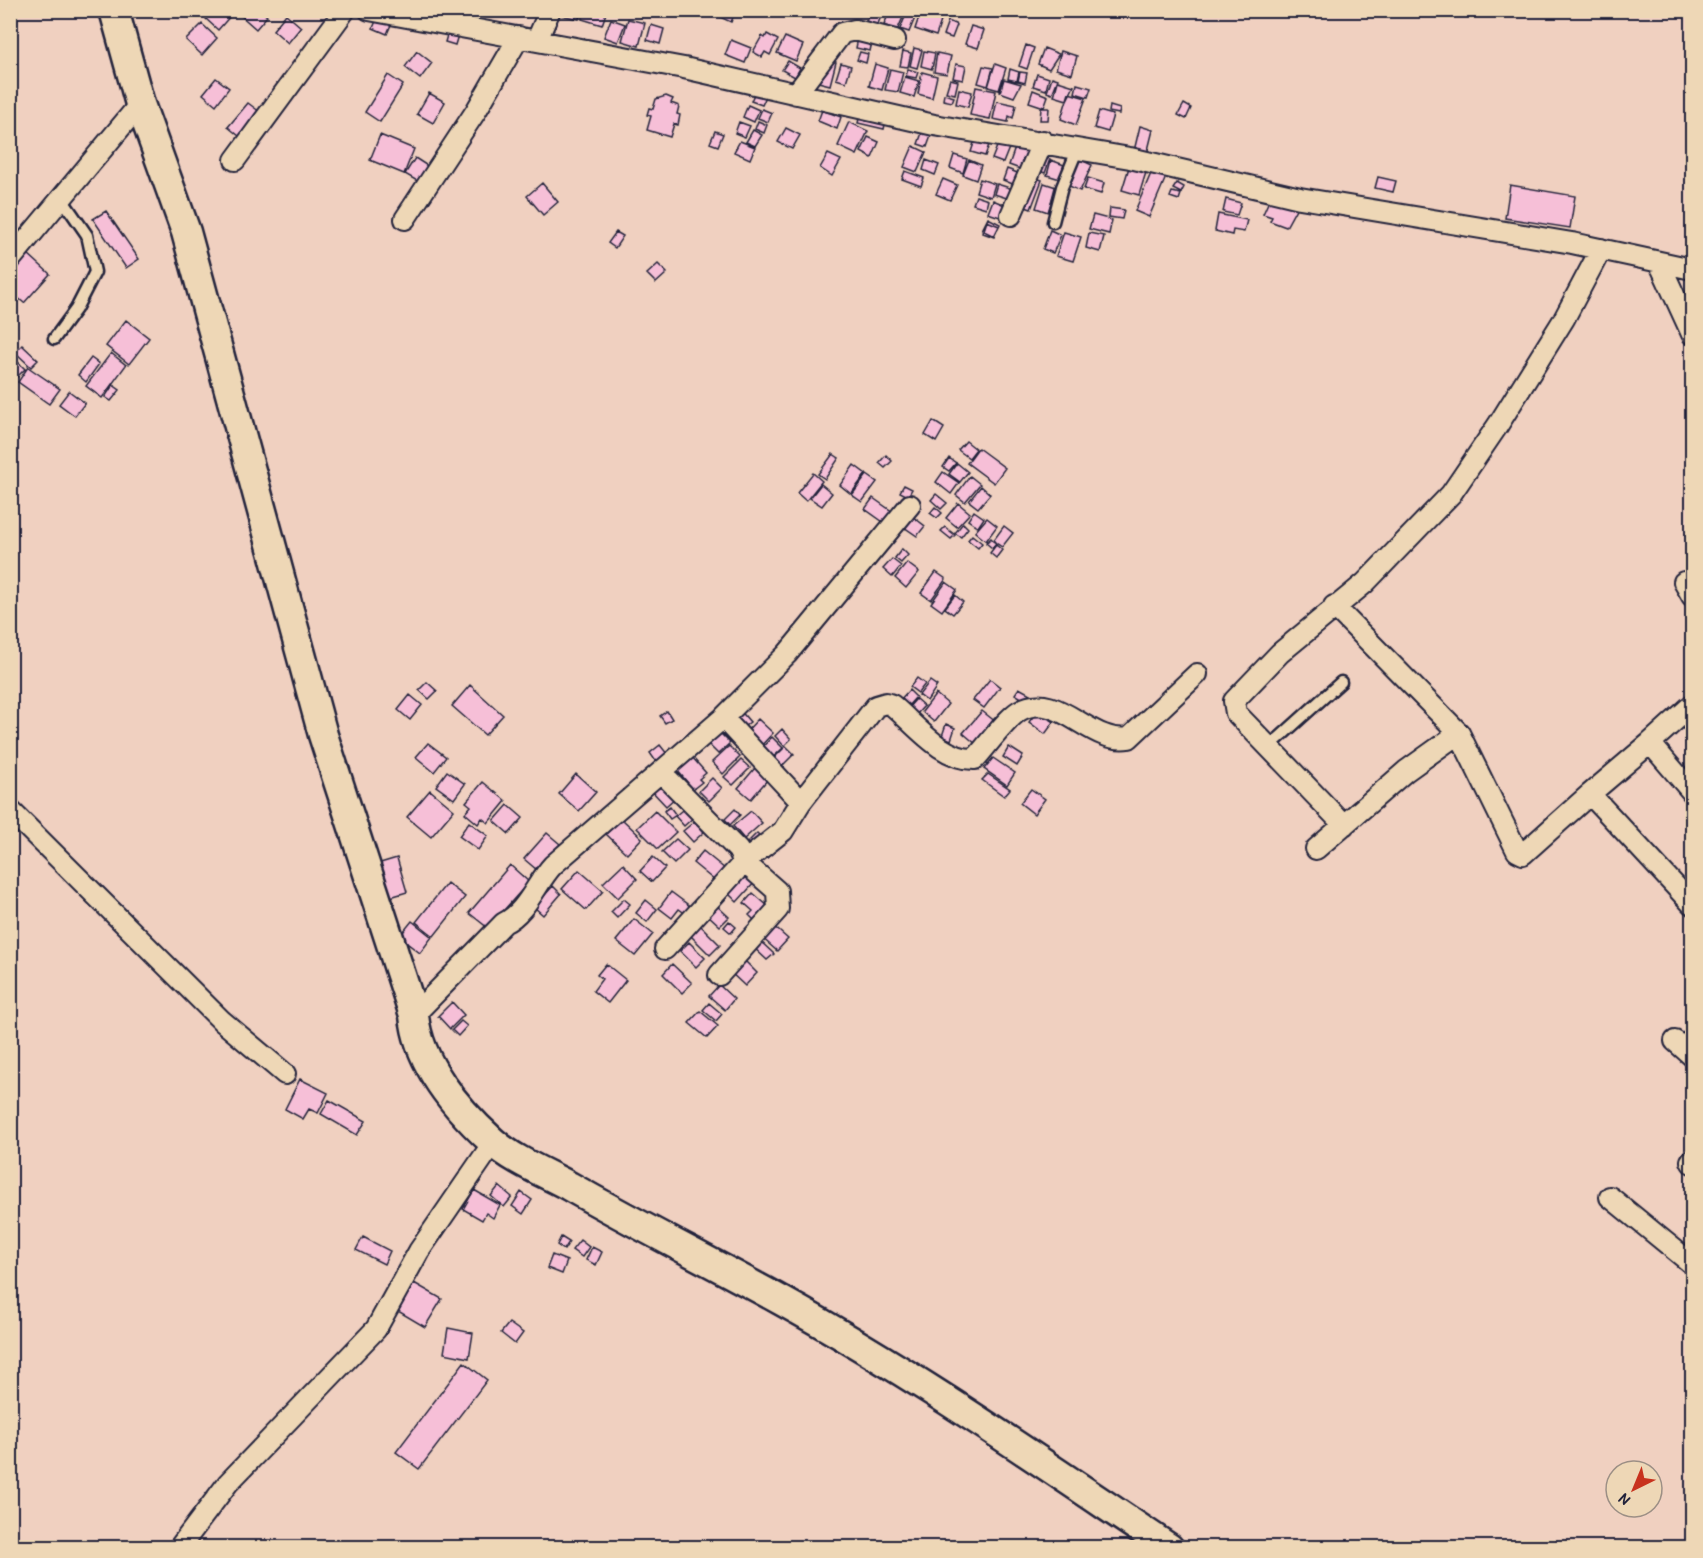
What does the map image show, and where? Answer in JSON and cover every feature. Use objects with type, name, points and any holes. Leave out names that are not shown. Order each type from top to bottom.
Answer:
[{"type":"street","points":[[114,10],[140,104],[186,232],[323,735],[414,1015],[416,1035],[437,1076],[459,1107],[494,1143],[844,1338],[1029,1454],[1170,1548]]},
{"type":"street","points":[[236,160],[345,10]]},
{"type":"street","points":[[369,10],[684,68],[934,125],[1078,148],[1300,198],[1600,249],[1692,269]]},
{"type":"street","points":[[405,219],[476,111],[550,10]]},
{"type":"street","points":[[796,94],[842,33],[855,30],[895,40]]},
{"type":"street","points":[[10,260],[140,104]]},
{"type":"street","points":[[1011,215],[1042,141]]},
{"type":"street","points":[[1344,825],[1236,713],[1234,701],[1280,652],[1365,583],[1451,494],[1498,425],[1564,319],[1600,249]]},
{"type":"street","points":[[1659,262],[1692,334]]},
{"type":"street","points":[[414,1015],[504,922],[515,918],[539,879],[553,864],[723,718],[787,654],[910,505]]},
{"type":"street","points":[[1334,606],[1459,733],[1512,844],[1523,854],[1692,705]]},
{"type":"street","points":[[665,949],[744,862],[783,831],[801,802],[876,706],[886,703],[892,705],[944,750],[963,759],[975,759],[1017,712],[1036,704],[1052,707],[1104,736],[1120,740],[1130,738],[1197,674]]},
{"type":"street","points":[[723,718],[801,802]]},
{"type":"street","points":[[1316,849],[1406,771],[1459,733]]},
{"type":"street","points":[[1650,743],[1692,792]]},
{"type":"street","points":[[662,772],[738,850],[744,862],[777,891],[778,909],[719,975]]},
{"type":"street","points":[[1590,794],[1692,904]]},
{"type":"street","points":[[10,810],[222,1021],[285,1074]]},
{"type":"street","points":[[1675,1041],[1692,1056]]},
{"type":"street","points":[[179,1548],[228,1483],[376,1329],[419,1251],[494,1143]]},
{"type":"street","points":[[1610,1197],[1692,1264]]},
{"type":"lane","points":[[1053,222],[1062,188],[1078,148]]},
{"type":"lane","points":[[54,339],[76,309],[95,272],[87,235],[62,199]]},
{"type":"lane","points":[[1269,747],[1341,682]]},
{"type":"building","points":[[213,10],[229,10],[232,14],[218,30],[206,19]]},
{"type":"building","points":[[241,10],[260,10],[267,16],[256,29],[238,13]]},
{"type":"building","points":[[561,10],[581,10],[579,19],[560,15]]},
{"type":"building","points":[[585,10],[607,10],[602,25],[582,19]]},
{"type":"building","points":[[713,10],[723,10],[734,15],[731,22],[711,13]]},
{"type":"building","points":[[870,10],[882,14],[877,26],[866,22]]},
{"type":"building","points":[[908,10],[917,13],[909,32],[900,29]]},
{"type":"building","points":[[935,10],[947,10],[945,17],[934,12]]},
{"type":"building","points":[[948,10],[957,10],[954,18],[947,14]]},
{"type":"building","points":[[896,12],[904,15],[897,31],[884,25],[888,15],[894,17]]},
{"type":"building","points":[[286,14],[301,27],[288,43],[273,30]]},
{"type":"building","points":[[379,14],[393,20],[387,34],[373,28]]},
{"type":"building","points":[[920,14],[941,21],[936,36],[915,29]]},
{"type":"building","points":[[611,19],[625,24],[618,42],[604,37]]},
{"type":"building","points":[[628,19],[645,23],[639,46],[622,41]]},
{"type":"building","points":[[948,21],[957,25],[952,38],[943,35]]},
{"type":"building","points":[[202,24],[217,38],[202,55],[186,40]]},
{"type":"building","points":[[651,25],[664,29],[660,44],[647,40]]},
{"type":"building","points":[[971,26],[984,30],[978,48],[965,44]]},
{"type":"building","points":[[448,32],[458,35],[455,45],[445,42]]},
{"type":"building","points":[[767,34],[778,40],[770,55],[765,52],[762,57],[753,52],[762,36],[765,38]]},
{"type":"building","points":[[785,37],[803,45],[796,61],[777,53]]},
{"type":"building","points":[[858,38],[872,42],[870,51],[856,48]]},
{"type":"building","points":[[731,40],[751,48],[745,63],[725,55]]},
{"type":"building","points":[[1026,45],[1034,48],[1027,69],[1019,66]]},
{"type":"building","points":[[914,48],[922,50],[917,68],[910,66]]},
{"type":"building","points":[[1044,48],[1059,54],[1049,69],[1038,64]]},
{"type":"building","points":[[417,51],[432,63],[420,79],[405,67]]},
{"type":"building","points":[[903,51],[911,53],[908,67],[900,66]]},
{"type":"building","points":[[924,51],[935,53],[932,69],[921,66]]},
{"type":"building","points":[[1061,51],[1077,56],[1072,74],[1056,69]]},
{"type":"building","points":[[860,52],[868,54],[866,63],[857,60]]},
{"type":"building","points":[[937,53],[951,56],[947,74],[934,72]]},
{"type":"building","points":[[824,59],[836,62],[830,85],[818,82]]},
{"type":"building","points":[[788,61],[800,68],[795,77],[782,70]]},
{"type":"building","points":[[841,63],[851,66],[846,82],[836,79]]},
{"type":"building","points":[[875,64],[888,68],[882,90],[869,86]]},
{"type":"building","points":[[956,64],[966,66],[963,80],[953,78]]},
{"type":"building","points":[[995,64],[1006,68],[999,90],[988,87]]},
{"type":"building","points":[[983,66],[993,68],[988,86],[978,83]]},
{"type":"building","points":[[890,69],[903,72],[898,92],[885,90]]},
{"type":"building","points":[[908,69],[918,72],[916,78],[906,76]]},
{"type":"building","points":[[1010,69],[1019,72],[1017,81],[1008,79]]},
{"type":"building","points":[[922,72],[937,76],[932,98],[918,94]]},
{"type":"building","points":[[1020,72],[1027,73],[1025,83],[1018,81]]},
{"type":"building","points":[[1037,74],[1049,78],[1046,90],[1033,86]]},
{"type":"building","points":[[388,75],[403,85],[380,122],[365,112]]},
{"type":"building","points":[[905,77],[919,81],[914,97],[900,93]]},
{"type":"building","points":[[1052,77],[1058,79],[1052,94],[1047,92]]},
{"type":"building","points":[[216,78],[229,88],[216,105],[203,94]]},
{"type":"building","points":[[950,79],[958,81],[955,94],[946,92]]},
{"type":"building","points":[[1004,79],[1021,84],[1014,97],[1000,92]]},
{"type":"building","points":[[1058,81],[1074,86],[1067,100],[1054,96]]},
{"type":"building","points":[[1077,84],[1091,88],[1088,97],[1075,93]]},
{"type":"building","points":[[757,87],[768,92],[762,105],[751,101]]},
{"type":"building","points":[[976,87],[996,91],[990,119],[970,115]]},
{"type":"building","points":[[959,89],[972,92],[968,107],[956,104]]},
{"type":"building","points":[[1033,90],[1048,96],[1044,107],[1029,102]]},
{"type":"building","points":[[429,93],[445,102],[433,123],[417,114]]},
{"type":"building","points":[[1069,93],[1086,98],[1076,125],[1061,119]]},
{"type":"building","points":[[944,94],[954,97],[952,102],[943,100]]},
{"type":"building","points":[[666,96],[673,99],[671,103],[679,106],[677,114],[680,115],[678,125],[674,124],[670,137],[647,130],[651,116],[647,115],[649,108],[653,109],[656,99]]},
{"type":"building","points":[[997,101],[1016,105],[1013,118],[1009,116],[1008,122],[993,119]]},
{"type":"building","points":[[248,103],[260,112],[239,136],[228,127]]},
{"type":"building","points":[[1184,104],[1191,108],[1186,119],[1178,115]]},
{"type":"building","points":[[748,105],[759,110],[754,122],[743,117]]},
{"type":"building","points":[[1110,106],[1120,109],[1119,114],[1109,112]]},
{"type":"building","points":[[1041,108],[1049,108],[1048,120],[1040,120]]},
{"type":"building","points":[[762,109],[772,113],[768,122],[758,118]]},
{"type":"building","points":[[822,110],[841,117],[837,129],[818,121]]},
{"type":"building","points":[[861,110],[887,116],[884,129],[858,123]]},
{"type":"building","points":[[1099,111],[1113,115],[1108,132],[1094,128]]},
{"type":"building","points":[[758,121],[767,125],[764,133],[755,129]]},
{"type":"building","points":[[739,122],[750,126],[745,137],[735,133]]},
{"type":"building","points":[[849,122],[868,131],[857,155],[838,146]]},
{"type":"building","points":[[1140,126],[1153,130],[1147,154],[1134,151]]},
{"type":"building","points":[[786,128],[800,135],[792,149],[778,142]]},
{"type":"building","points":[[753,130],[762,135],[755,146],[746,142]]},
{"type":"building","points":[[923,130],[932,133],[927,147],[918,144]]},
{"type":"building","points":[[715,131],[723,134],[718,146],[710,143]]},
{"type":"building","points":[[380,135],[414,149],[404,174],[370,160]]},
{"type":"building","points":[[868,137],[879,142],[872,158],[861,152]]},
{"type":"building","points":[[976,137],[990,142],[985,156],[971,152]]},
{"type":"building","points":[[1000,139],[1011,143],[1003,163],[992,159]]},
{"type":"building","points":[[740,141],[755,147],[750,159],[734,152]]},
{"type":"building","points":[[1016,145],[1028,149],[1020,169],[1009,165]]},
{"type":"building","points":[[913,146],[926,152],[917,172],[904,167]]},
{"type":"building","points":[[828,154],[841,160],[832,176],[820,168]]},
{"type":"building","points":[[954,155],[967,159],[963,173],[950,168]]},
{"type":"building","points":[[1039,156],[1050,159],[1045,173],[1034,169]]},
{"type":"building","points":[[415,158],[429,167],[419,182],[405,174]]},
{"type":"building","points":[[1079,159],[1092,165],[1080,191],[1067,185]]},
{"type":"building","points":[[926,160],[939,165],[935,175],[923,170]]},
{"type":"building","points":[[969,160],[981,165],[976,180],[963,175]]},
{"type":"building","points":[[1051,160],[1064,165],[1060,179],[1047,175]]},
{"type":"building","points":[[1130,164],[1147,169],[1139,195],[1122,190]]},
{"type":"building","points":[[1007,169],[1020,174],[1015,185],[1003,180]]},
{"type":"building","points":[[905,171],[924,178],[921,186],[902,179]]},
{"type":"building","points":[[1152,171],[1166,177],[1149,217],[1135,211]]},
{"type":"building","points":[[1030,176],[1042,180],[1031,209],[1020,205]]},
{"type":"building","points":[[1378,177],[1396,181],[1393,192],[1375,188]]},
{"type":"building","points":[[1088,178],[1104,183],[1101,194],[1084,189]]},
{"type":"building","points":[[943,179],[957,185],[950,200],[936,194]]},
{"type":"building","points":[[980,179],[995,184],[991,197],[976,192]]},
{"type":"building","points":[[542,183],[558,202],[543,215],[527,196]]},
{"type":"building","points":[[1044,183],[1056,187],[1048,212],[1036,208]]},
{"type":"building","points":[[1177,183],[1184,187],[1181,193],[1173,189]]},
{"type":"building","points":[[997,184],[1013,189],[1010,199],[994,194]]},
{"type":"building","points":[[1510,185],[1575,196],[1570,228],[1505,218]]},
{"type":"building","points":[[1172,192],[1181,194],[1179,200],[1170,197]]},
{"type":"building","points":[[1272,194],[1298,205],[1286,227],[1270,221],[1272,217],[1263,214]]},
{"type":"building","points":[[976,196],[988,200],[986,208],[973,204]]},
{"type":"building","points":[[1226,199],[1241,203],[1237,215],[1223,212]]},
{"type":"building","points":[[993,200],[1007,206],[1003,218],[988,213]]},
{"type":"building","points":[[1110,208],[1124,210],[1122,219],[1109,217]]},
{"type":"building","points":[[106,211],[139,259],[126,268],[93,219]]},
{"type":"building","points":[[1218,214],[1247,220],[1244,232],[1233,230],[1232,235],[1215,231]]},
{"type":"building","points":[[1093,215],[1112,220],[1109,234],[1089,229]]},
{"type":"building","points":[[988,218],[1000,224],[994,236],[982,230]]},
{"type":"building","points":[[987,221],[999,226],[994,237],[983,233]]},
{"type":"building","points":[[1050,230],[1061,235],[1053,253],[1043,249]]},
{"type":"building","points":[[616,232],[623,236],[615,248],[608,243]]},
{"type":"building","points":[[1064,232],[1081,237],[1073,261],[1056,256]]},
{"type":"building","points":[[1089,233],[1104,236],[1100,252],[1086,248]]},
{"type":"building","points":[[28,254],[50,274],[24,303],[10,291],[10,274]]},
{"type":"building","points":[[658,264],[667,273],[656,283],[647,274]]},
{"type":"building","points":[[126,320],[149,338],[129,364],[106,346]]},
{"type":"building","points":[[22,345],[38,360],[31,367],[15,352]]},
{"type":"building","points":[[111,353],[126,365],[102,398],[86,386]]},
{"type":"building","points":[[13,357],[25,369],[16,378],[10,372]]},
{"type":"building","points":[[91,358],[99,364],[86,382],[78,375]]},
{"type":"building","points":[[28,367],[60,389],[49,404],[18,382]]},
{"type":"building","points":[[113,385],[120,390],[111,401],[105,397]]},
{"type":"building","points":[[69,391],[85,403],[75,416],[59,404]]},
{"type":"building","points":[[933,421],[944,428],[936,442],[925,435]]},
{"type":"building","points":[[966,441],[976,449],[969,458],[958,450]]},
{"type":"building","points":[[978,448],[1005,468],[994,483],[967,463]]},
{"type":"building","points":[[833,454],[839,458],[825,479],[818,474]]},
{"type":"building","points":[[886,455],[892,461],[885,468],[879,463]]},
{"type":"building","points":[[949,458],[956,463],[949,471],[943,467]]},
{"type":"building","points":[[957,463],[968,472],[960,482],[949,474]]},
{"type":"building","points":[[854,465],[866,474],[851,494],[840,485]]},
{"type":"building","points":[[943,472],[959,483],[951,494],[936,482]]},
{"type":"building","points":[[813,473],[822,481],[806,501],[797,493]]},
{"type":"building","points":[[867,475],[877,482],[862,502],[852,495]]},
{"type":"building","points":[[970,476],[980,484],[965,502],[956,495]]},
{"type":"building","points":[[821,484],[832,493],[822,506],[810,498]]},
{"type":"building","points":[[904,485],[912,489],[908,496],[900,492]]},
{"type":"building","points":[[981,486],[990,494],[978,508],[969,501]]},
{"type":"building","points":[[936,494],[947,503],[941,509],[931,500]]},
{"type":"building","points":[[873,498],[893,512],[886,524],[865,509]]},
{"type":"building","points":[[958,503],[970,513],[957,527],[946,518]]},
{"type":"building","points":[[935,507],[942,513],[937,518],[930,513]]},
{"type":"building","points":[[974,511],[984,518],[978,527],[968,520]]},
{"type":"building","points":[[912,516],[925,526],[917,536],[904,527]]},
{"type":"building","points":[[987,518],[997,526],[986,541],[975,532]]},
{"type":"building","points":[[963,523],[968,528],[961,537],[955,533]]},
{"type":"building","points":[[1004,526],[1013,533],[1002,547],[993,541]]},
{"type":"building","points":[[945,527],[955,535],[951,539],[941,531]]},
{"type":"building","points":[[972,535],[982,543],[978,548],[968,540]]},
{"type":"building","points":[[991,538],[996,543],[992,548],[986,543]]},
{"type":"building","points":[[996,545],[1002,550],[996,558],[990,553]]},
{"type":"building","points":[[902,549],[908,555],[901,563],[895,558]]},
{"type":"building","points":[[892,559],[901,566],[892,577],[883,569]]},
{"type":"building","points":[[907,563],[919,572],[906,588],[895,578]]},
{"type":"building","points":[[936,572],[946,579],[931,600],[921,593]]},
{"type":"building","points":[[946,582],[957,590],[942,611],[931,603]]},
{"type":"building","points":[[955,595],[963,602],[953,614],[945,608]]},
{"type":"building","points":[[917,678],[925,684],[918,693],[910,687]]},
{"type":"building","points":[[990,679],[1000,687],[984,708],[973,700]]},
{"type":"building","points":[[930,681],[937,686],[927,701],[919,695]]},
{"type":"building","points":[[427,682],[437,691],[429,699],[419,690]]},
{"type":"building","points":[[470,685],[503,715],[485,735],[452,706]]},
{"type":"building","points":[[1019,688],[1032,695],[1028,702],[1015,694]]},
{"type":"building","points":[[909,690],[916,697],[907,707],[899,701]]},
{"type":"building","points":[[936,694],[948,704],[934,722],[922,712]]},
{"type":"building","points":[[410,695],[422,705],[410,720],[398,710]]},
{"type":"building","points":[[916,699],[924,706],[916,715],[908,708]]},
{"type":"building","points":[[739,709],[750,722],[740,730],[730,717]]},
{"type":"building","points":[[1038,710],[1054,722],[1045,734],[1029,722]]},
{"type":"building","points":[[667,711],[672,719],[665,723],[660,716]]},
{"type":"building","points":[[982,711],[996,722],[977,745],[963,733]]},
{"type":"building","points":[[758,719],[773,733],[758,749],[743,735]]},
{"type":"building","points":[[946,724],[955,728],[951,740],[942,736]]},
{"type":"building","points":[[782,729],[791,739],[784,746],[775,736]]},
{"type":"building","points":[[717,730],[730,743],[718,754],[706,742]]},
{"type":"building","points":[[772,737],[783,748],[767,763],[757,753]]},
{"type":"building","points":[[428,743],[446,757],[434,772],[416,757]]},
{"type":"building","points":[[660,745],[668,755],[657,763],[650,753]]},
{"type":"building","points":[[729,746],[740,757],[723,774],[712,762]]},
{"type":"building","points":[[786,746],[794,754],[780,768],[772,760]]},
{"type":"building","points":[[1009,747],[1023,756],[1017,766],[1003,757]]},
{"type":"building","points":[[692,757],[706,773],[699,779],[702,782],[693,789],[677,770]]},
{"type":"building","points":[[993,758],[1015,773],[1007,785],[984,769]]},
{"type":"building","points":[[741,760],[750,768],[733,785],[724,777]]},
{"type":"building","points":[[755,768],[768,779],[751,799],[738,788]]},
{"type":"building","points":[[447,771],[465,784],[454,799],[436,786]]},
{"type":"building","points":[[576,774],[596,792],[579,811],[559,794]]},
{"type":"building","points":[[988,774],[1010,789],[1004,796],[982,780]]},
{"type":"building","points":[[712,778],[722,788],[709,801],[699,791]]},
{"type":"building","points":[[661,780],[677,796],[666,806],[651,790]]},
{"type":"building","points":[[483,782],[506,801],[488,823],[482,818],[478,824],[465,813],[471,806],[466,802]]},
{"type":"building","points":[[1031,789],[1045,799],[1034,814],[1020,803]]},
{"type":"building","points":[[430,790],[454,810],[431,837],[407,817]]},
{"type":"building","points":[[508,805],[523,818],[509,834],[494,821]]},
{"type":"building","points":[[687,806],[695,816],[684,826],[675,816]]},
{"type":"building","points":[[670,807],[676,815],[670,819],[664,811]]},
{"type":"building","points":[[735,809],[740,815],[730,825],[725,819]]},
{"type":"building","points":[[655,811],[676,832],[658,849],[637,828]]},
{"type":"building","points":[[751,811],[762,823],[744,839],[733,826]]},
{"type":"building","points":[[621,818],[642,838],[627,854],[606,834]]},
{"type":"building","points":[[695,821],[704,832],[693,842],[683,831]]},
{"type":"building","points":[[469,822],[488,836],[478,850],[459,836]]},
{"type":"building","points":[[547,833],[560,844],[537,870],[524,859]]},
{"type":"building","points":[[757,833],[764,840],[740,850]]},
{"type":"building","points":[[676,839],[688,850],[674,864],[662,852]]},
{"type":"building","points":[[703,851],[725,869],[715,881],[693,863]]},
{"type":"building","points":[[653,857],[665,868],[652,882],[640,871]]},
{"type":"building","points":[[397,858],[407,892],[387,898],[377,864]]},
{"type":"building","points":[[623,864],[637,879],[618,898],[603,883]]},
{"type":"building","points":[[510,865],[529,882],[488,928],[469,913]]},
{"type":"building","points":[[579,870],[603,891],[586,910],[562,889]]},
{"type":"building","points":[[742,871],[755,882],[737,902],[725,890]]},
{"type":"building","points":[[447,883],[465,897],[434,936],[416,922]]},
{"type":"building","points":[[553,886],[561,894],[543,915],[534,907]]},
{"type":"building","points":[[671,892],[691,907],[686,914],[679,909],[672,918],[659,908]]},
{"type":"building","points":[[753,893],[769,907],[756,922],[749,915],[753,911],[744,903]]},
{"type":"building","points":[[624,899],[630,904],[617,918],[611,912]]},
{"type":"building","points":[[646,900],[657,909],[647,922],[636,913]]},
{"type":"building","points":[[715,904],[729,917],[720,926],[706,913]]},
{"type":"building","points":[[634,919],[653,934],[635,956],[616,941]]},
{"type":"building","points":[[412,921],[432,937],[420,953],[399,937]]},
{"type":"building","points":[[729,921],[736,927],[731,933],[724,927]]},
{"type":"building","points":[[699,924],[720,945],[710,955],[689,934]]},
{"type":"building","points":[[771,924],[788,939],[777,951],[760,936]]},
{"type":"building","points":[[758,939],[774,954],[767,960],[752,946]]},
{"type":"building","points":[[689,942],[705,958],[696,967],[680,951]]},
{"type":"building","points":[[742,958],[757,973],[745,986],[729,971]]},
{"type":"building","points":[[606,964],[626,980],[608,1003],[593,991],[602,979],[597,975]]},
{"type":"building","points":[[672,964],[692,983],[682,993],[663,974]]},
{"type":"building","points":[[719,985],[734,999],[725,1010],[709,996]]},
{"type":"building","points":[[452,1002],[464,1015],[450,1029],[438,1016]]},
{"type":"building","points":[[709,1003],[722,1014],[716,1021],[703,1010]]},
{"type":"building","points":[[700,1011],[718,1026],[707,1038],[689,1023]]},
{"type":"building","points":[[461,1021],[467,1026],[458,1036],[452,1030]]},
{"type":"building","points":[[300,1079],[328,1093],[318,1113],[309,1109],[303,1119],[285,1109]]},
{"type":"building","points":[[329,1100],[366,1121],[357,1135],[321,1114]]},
{"type":"building","points":[[499,1186],[512,1197],[504,1207],[491,1196]]},
{"type":"building","points":[[474,1190],[500,1205],[493,1218],[486,1213],[482,1220],[463,1209]]},
{"type":"building","points":[[521,1192],[532,1200],[523,1214],[512,1206]]},
{"type":"building","points":[[363,1237],[390,1251],[384,1264],[356,1250]]},
{"type":"building","points":[[561,1237],[569,1242],[564,1250],[557,1245]]},
{"type":"building","points":[[580,1240],[589,1247],[582,1257],[572,1250]]},
{"type":"building","points":[[592,1247],[602,1252],[596,1265],[586,1260]]},
{"type":"building","points":[[552,1255],[567,1261],[562,1274],[547,1268]]},
{"type":"building","points":[[414,1283],[442,1299],[425,1327],[398,1311]]},
{"type":"building","points":[[509,1323],[523,1333],[515,1344],[501,1333]]},
{"type":"building","points":[[448,1328],[473,1333],[469,1358],[444,1353]]},
{"type":"building","points":[[464,1362],[487,1380],[419,1469],[396,1452]]}]
